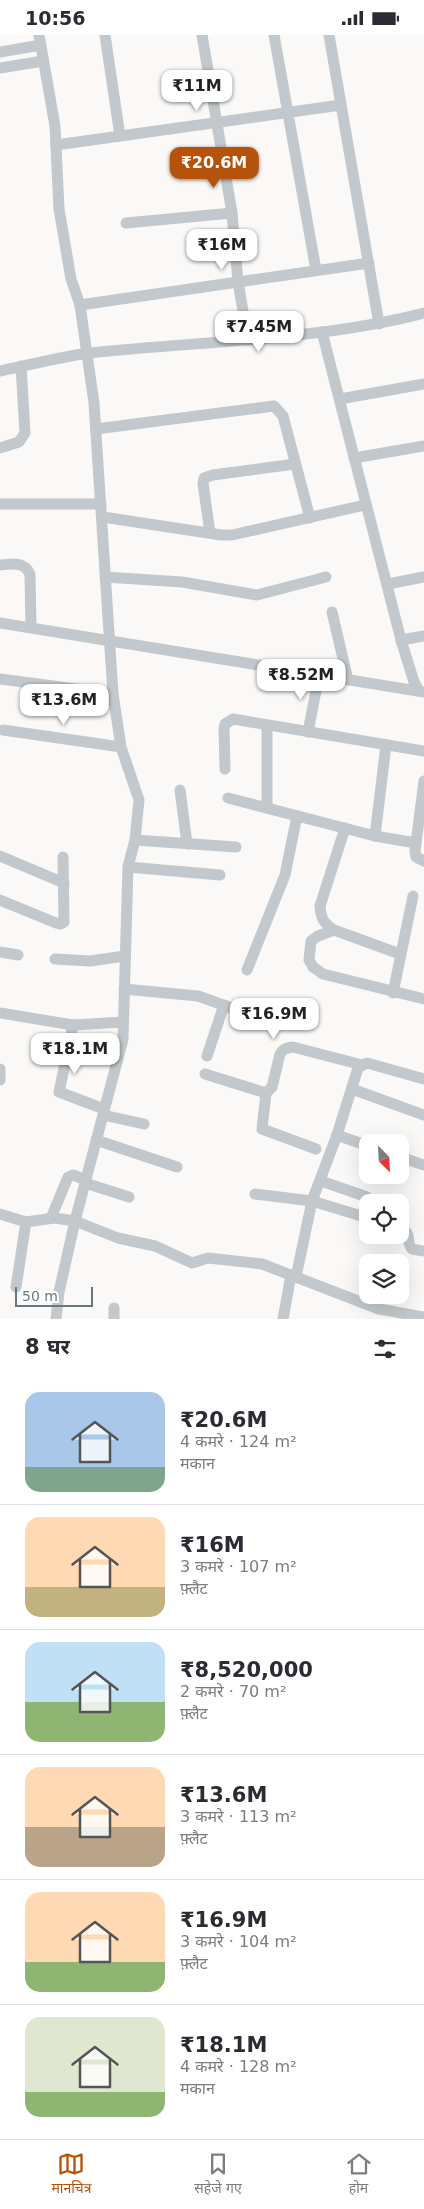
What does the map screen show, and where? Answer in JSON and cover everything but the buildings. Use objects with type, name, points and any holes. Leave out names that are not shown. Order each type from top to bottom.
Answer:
[{"type":"street","points":[[105,35],[120,136]]},
{"type":"street","points":[[202,35],[232,213],[238,282],[248,340]]},
{"type":"street","points":[[274,35],[316,270]]},
{"type":"street","points":[[329,35],[379,325]]},
{"type":"street","points":[[0,52],[40,40],[55,125],[59,209],[71,279],[80,305],[88,353],[103,517],[113,694],[121,747],[138,800],[135,840],[128,867],[123,1039],[75,1221],[59,1292],[56,1319]]},
{"type":"street","points":[[0,68],[43,61]]},
{"type":"street","points":[[56,145],[341,105]]},
{"type":"street","points":[[126,223],[232,213]]},
{"type":"street","points":[[80,305],[368,263]]},
{"type":"street","points":[[0,371],[88,353],[322,332],[379,325],[424,313]]},
{"type":"street","points":[[0,623],[109,639],[319,675],[417,686],[401,640],[322,332]]},
{"type":"street","points":[[0,448],[19,442],[25,433],[21,367]]},
{"type":"street","points":[[340,399],[424,384]]},
{"type":"street","points":[[96,429],[274,406],[283,417],[310,518]]},
{"type":"street","points":[[354,458],[424,446]]},
{"type":"street","points":[[210,533],[203,483],[204,478],[295,463]]},
{"type":"street","points":[[0,504],[102,504]]},
{"type":"street","points":[[103,517],[210,533],[240,534],[365,505]]},
{"type":"street","points":[[0,565],[18,564],[27,569],[30,574],[31,627]]},
{"type":"street","points":[[105,577],[182,583],[250,595],[326,577]]},
{"type":"street","points":[[388,584],[424,577]]},
{"type":"street","points":[[332,612],[348,679]]},
{"type":"street","points":[[401,640],[424,636]]},
{"type":"street","points":[[308,731],[319,675]]},
{"type":"street","points":[[0,679],[113,694]]},
{"type":"street","points":[[225,769],[225,724],[233,719],[424,751]]},
{"type":"street","points":[[267,725],[267,808]]},
{"type":"street","points":[[3,730],[121,747]]},
{"type":"street","points":[[375,836],[386,745]]},
{"type":"street","points":[[424,781],[416,843],[416,857],[424,861]]},
{"type":"street","points":[[180,790],[187,844]]},
{"type":"street","points":[[228,798],[375,836],[416,843]]},
{"type":"street","points":[[247,971],[285,875],[297,816]]},
{"type":"street","points":[[345,828],[320,906],[323,921],[334,930],[400,954]]},
{"type":"street","points":[[135,840],[236,847]]},
{"type":"street","points":[[0,857],[64,883]]},
{"type":"street","points":[[0,900],[60,924],[65,919],[63,857]]},
{"type":"street","points":[[128,867],[220,875]]},
{"type":"street","points":[[393,993],[413,896]]},
{"type":"street","points":[[334,930],[318,936],[312,941],[309,960],[313,967],[323,974],[393,993],[424,999]]},
{"type":"street","points":[[0,952],[18,955]]},
{"type":"street","points":[[55,959],[90,961],[125,956]]},
{"type":"street","points":[[124,989],[198,996],[268,1021]]},
{"type":"street","points":[[207,1056],[224,1005]]},
{"type":"street","points":[[0,1013],[73,1025],[123,1023]]},
{"type":"street","points":[[73,1025],[59,1092],[103,1112],[144,1124]]},
{"type":"street","points":[[316,1149],[262,1129],[266,1093],[272,1087],[282,1050],[292,1047],[362,1065],[371,1064],[424,1079]]},
{"type":"street","points":[[283,1319],[312,1201],[338,1135],[358,1068],[362,1065]]},
{"type":"street","points":[[0,1069],[0,1080]]},
{"type":"street","points":[[205,1074],[266,1093]]},
{"type":"street","points":[[352,1089],[424,1115]]},
{"type":"street","points":[[338,1135],[359,1142]]},
{"type":"street","points":[[96,1140],[178,1167]]},
{"type":"street","points":[[409,1160],[424,1165]]},
{"type":"street","points":[[51,1218],[68,1177],[73,1175],[86,1182],[130,1197]]},
{"type":"street","points":[[321,1181],[359,1194]]},
{"type":"street","points":[[255,1194],[312,1201],[359,1215]]},
{"type":"street","points":[[0,1215],[26,1222],[51,1218],[75,1221],[118,1238],[155,1246],[192,1263],[208,1258],[256,1263],[379,1309],[424,1317]]},
{"type":"street","points":[[16,1287],[26,1222]]},
{"type":"street","points":[[409,1234],[410,1247],[424,1251]]}]
